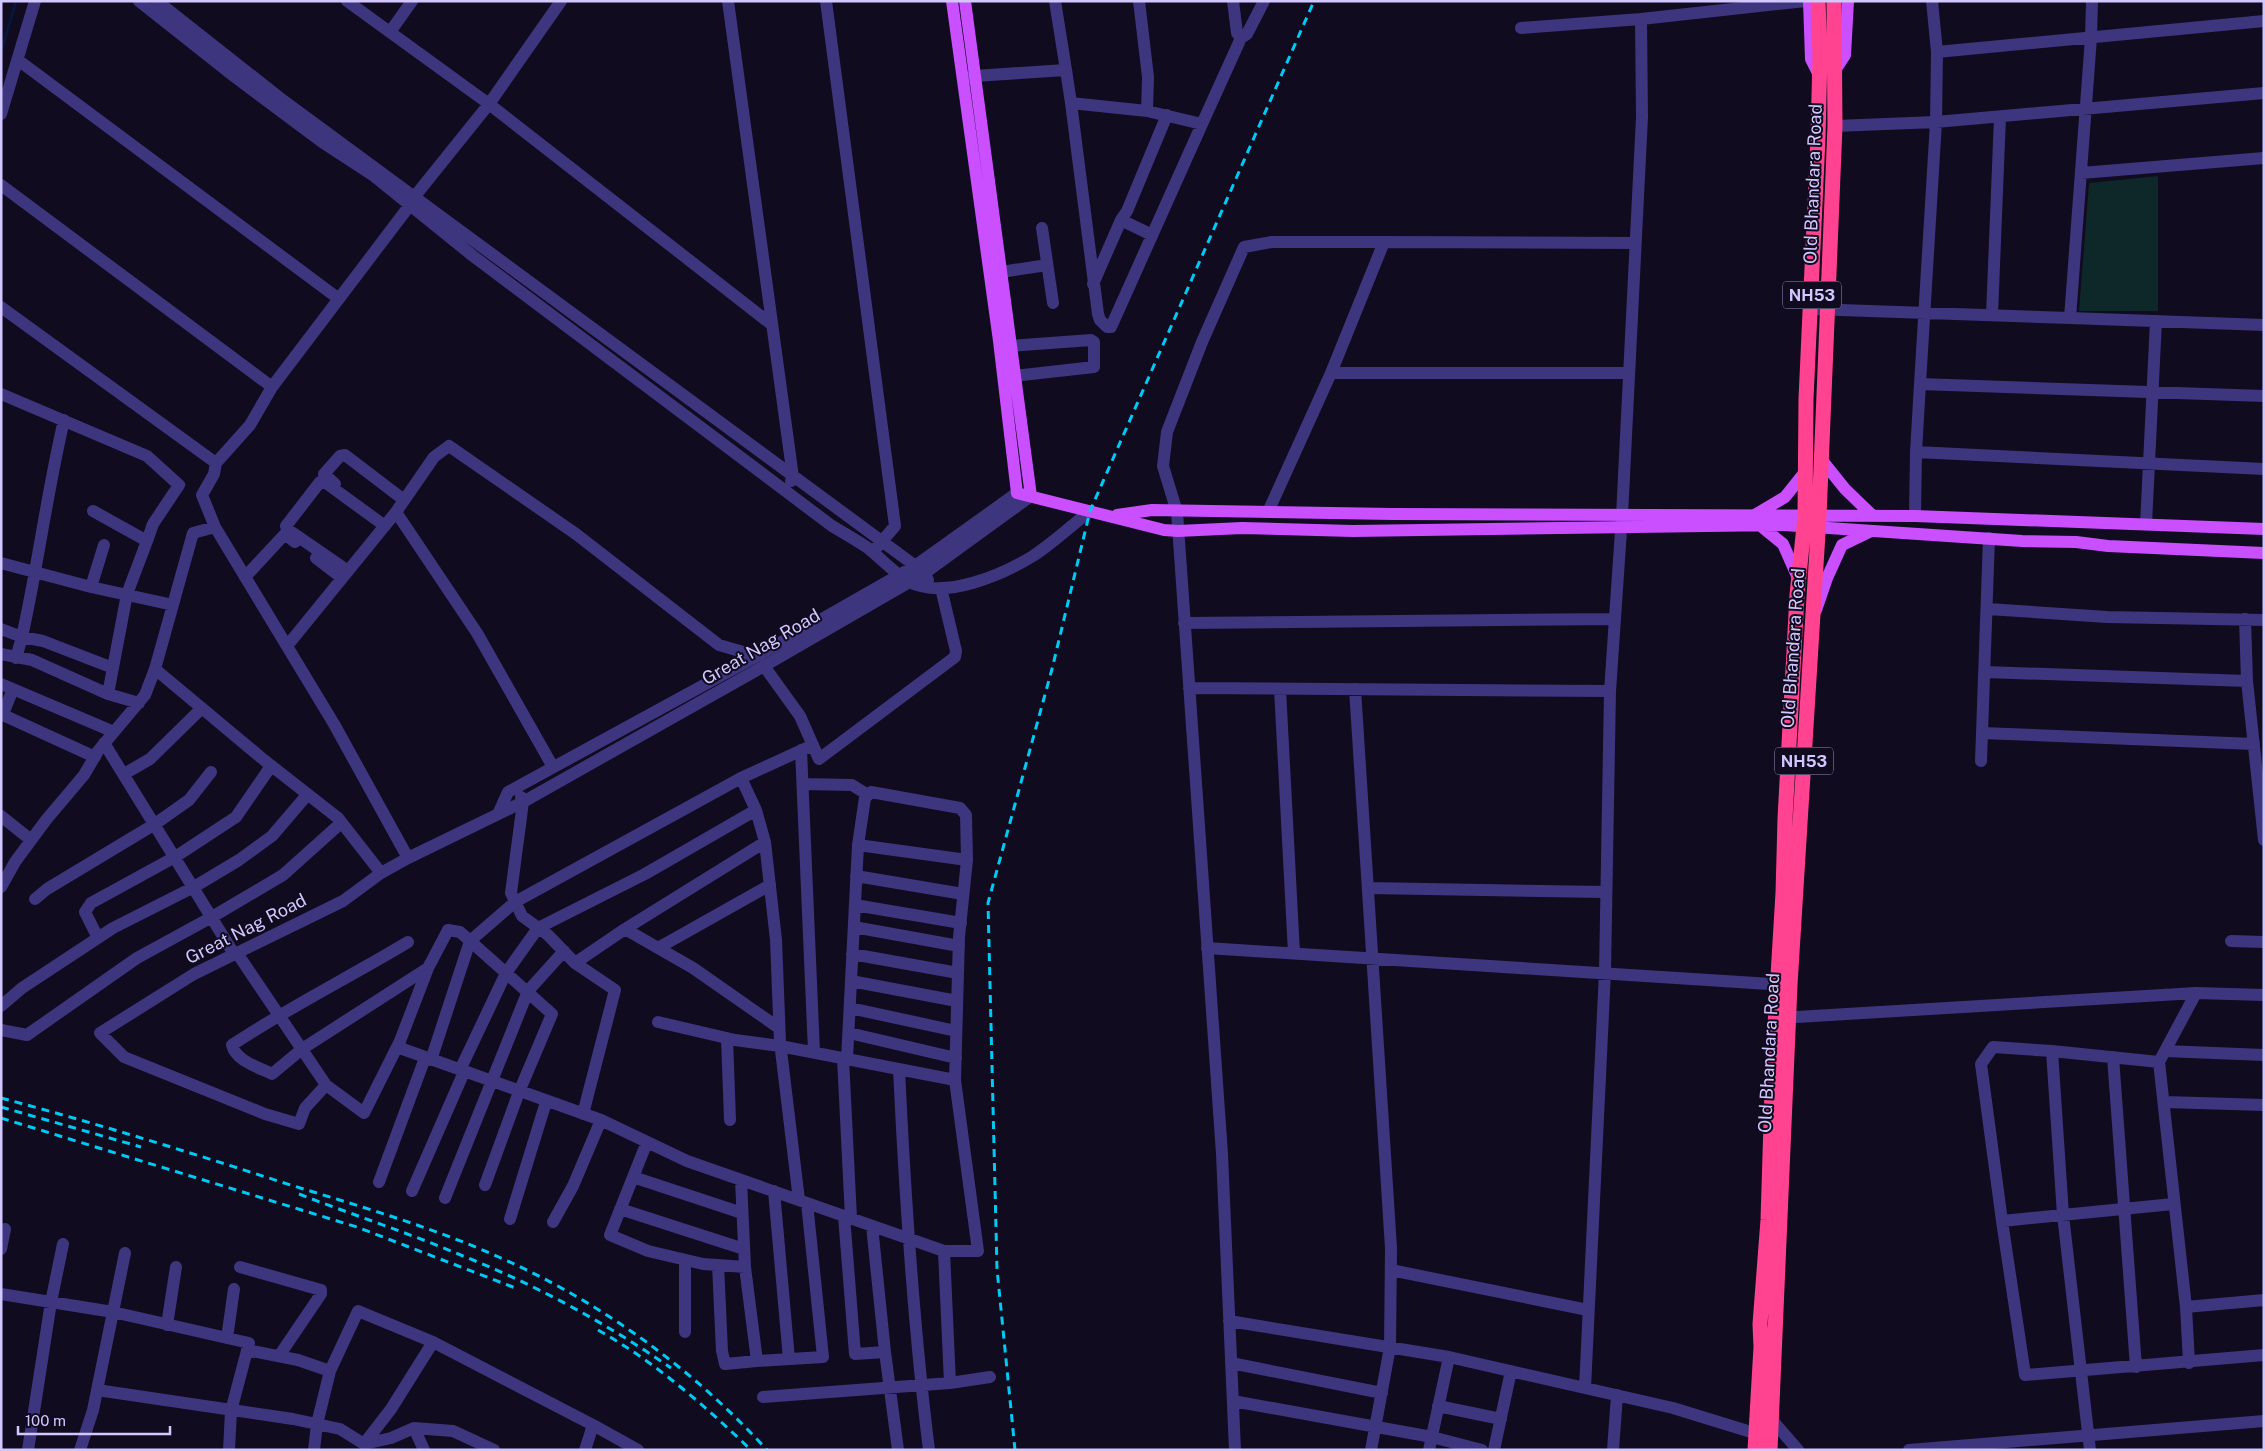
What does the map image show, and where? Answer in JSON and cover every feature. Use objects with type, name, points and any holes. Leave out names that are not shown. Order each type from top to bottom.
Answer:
[{"type":"highway","name":"NH53","points":[[1800,716],[1798,578],[1812,521],[1805,472],[1806,399],[1819,309],[1818,73],[1820,55],[1818,1]]},
{"type":"highway","points":[[1834,1],[1835,65]]},
{"type":"highway","name":"Old Bhandara Road","points":[[1766,1441],[1772,1420],[1782,1018],[1790,874],[1800,716],[1813,620],[1812,521],[1821,459],[1819,309],[1835,126],[1835,65]]},
{"type":"highway","name":"NH53","points":[[1755,1450],[1766,1441],[1760,1324],[1768,1220],[1768,1170],[1782,1018]]},
{"type":"main road","points":[[952,1],[968,78],[1000,272],[1031,496]]},
{"type":"main road","points":[[965,1],[968,78],[1017,493],[1112,515],[1164,530],[1178,531],[1242,528],[1344,531],[1621,523],[1812,521],[1873,516],[2264,529]]},
{"type":"main road","name":"NH53","points":[[1808,1],[1811,60],[1818,73]]},
{"type":"main road","name":"Old Bhandara Road","points":[[1835,65],[1845,55],[1848,1]]},
{"type":"main road","points":[[1821,459],[1845,489],[1873,516]]},
{"type":"main road","points":[[1757,521],[1785,497],[1805,472]]},
{"type":"main road","points":[[1112,515],[1152,510],[1621,523]]},
{"type":"main road","points":[[1757,521],[1783,544],[1798,578]]},
{"type":"main road","points":[[1812,521],[1871,531],[2264,553]]},
{"type":"main road","points":[[1813,620],[1827,578],[1842,545],[1871,531]]},
{"type":"street","points":[[1,114],[35,1]]},
{"type":"street","points":[[139,1],[235,78],[322,142],[413,201],[473,256],[832,526],[872,552],[904,578],[937,588],[969,584],[1031,556],[1090,511]]},
{"type":"street","points":[[157,1],[413,201],[882,541],[920,570],[937,588],[956,652],[955,658],[819,760],[807,748]]},
{"type":"street","points":[[347,1],[489,104],[771,324]]},
{"type":"street","points":[[390,32],[412,1]]},
{"type":"street","points":[[408,858],[334,724],[215,528],[202,495],[214,474],[216,463],[250,425],[272,387],[489,104],[561,1]]},
{"type":"street","points":[[728,1],[793,478],[787,491]]},
{"type":"street","points":[[826,1],[896,526],[872,552]]},
{"type":"street","points":[[1055,1],[1071,103],[1093,284],[1100,320],[1108,328],[1241,38],[1247,34],[1264,1]]},
{"type":"street","points":[[1139,1],[1148,76],[1147,111]]},
{"type":"street","points":[[1233,1],[1237,33],[1241,38]]},
{"type":"street","points":[[1521,28],[1641,19],[1808,1]]},
{"type":"street","points":[[1916,516],[1916,452],[1936,122],[1937,52],[1932,1]]},
{"type":"street","points":[[2070,318],[2091,38],[2092,1]]},
{"type":"street","points":[[1584,1388],[1605,972],[1610,691],[1621,523],[1642,117],[1641,19]]},
{"type":"street","points":[[1937,52],[2264,21]]},
{"type":"street","points":[[18,60],[339,299]]},
{"type":"street","points":[[968,78],[1066,70]]},
{"type":"street","points":[[1835,126],[1936,122],[2264,93]]},
{"type":"street","points":[[1071,103],[1147,111],[1202,124]]},
{"type":"street","points":[[1093,284],[1121,220],[1127,211],[1167,115]]},
{"type":"street","points":[[1992,315],[2000,117]]},
{"type":"street","points":[[2081,173],[2264,158]]},
{"type":"street","points":[[1,185],[272,387]]},
{"type":"street","points":[[1121,220],[1152,235]]},
{"type":"street","points":[[1042,228],[1053,303]]},
{"type":"street","points":[[1235,1450],[1222,1154],[1177,512],[1163,466],[1167,432],[1202,342],[1244,247],[1272,242],[1635,243]]},
{"type":"street","points":[[1268,512],[1331,373],[1384,242]]},
{"type":"street","points":[[1000,272],[1047,265]]},
{"type":"street","points":[[1,307],[216,463]]},
{"type":"street","points":[[1819,309],[2264,325]]},
{"type":"street","points":[[2146,524],[2156,321]]},
{"type":"street","points":[[1010,346],[1091,340],[1094,342],[1096,365],[1094,367],[1014,376]]},
{"type":"street","points":[[1331,373],[1629,373]]},
{"type":"street","points":[[1920,384],[2264,396]]},
{"type":"street","points":[[2,398],[64,420],[147,456],[179,485],[153,524],[127,594],[108,694]]},
{"type":"street","points":[[16,658],[36,573],[51,474],[64,420]]},
{"type":"street","points":[[287,646],[389,520],[434,457],[449,446],[576,534],[719,645],[761,661],[800,716],[807,748],[803,784],[814,1052]]},
{"type":"street","points":[[1916,452],[2150,465],[2264,469]]},
{"type":"street","points":[[404,500],[345,454],[340,456],[326,472],[325,476],[389,520],[478,633],[553,767]]},
{"type":"street","points":[[345,575],[287,529],[286,526],[320,482],[326,483],[389,520]]},
{"type":"street","points":[[920,570],[1017,493]]},
{"type":"street","name":"Great Nag Road","points":[[326,1085],[305,1108],[299,1124],[265,1114],[124,1057],[100,1033],[194,974],[343,901],[381,872],[499,812],[523,802],[761,661],[920,570],[1031,496]]},
{"type":"street","points":[[93,511],[147,541]]},
{"type":"street","points":[[2,883],[31,840],[84,775],[104,744],[145,695],[155,668],[193,533],[215,528]]},
{"type":"street","points":[[245,577],[285,534],[345,575]]},
{"type":"street","points":[[1981,762],[1988,609],[1989,538]]},
{"type":"street","points":[[91,587],[104,545]]},
{"type":"street","points":[[1,563],[91,587],[173,605]]},
{"type":"street","points":[[1988,609],[2107,617],[2264,620]]},
{"type":"street","points":[[1184,623],[1615,619]]},
{"type":"street","points":[[2245,619],[2247,682],[2264,840]]},
{"type":"street","points":[[1,629],[22,637],[43,641],[113,668]]},
{"type":"street","points":[[1,654],[32,660],[108,694],[139,703]]},
{"type":"street","points":[[499,812],[508,792],[553,767],[761,661]]},
{"type":"street","points":[[155,668],[341,823],[381,872]]},
{"type":"street","points":[[1985,672],[2247,682]]},
{"type":"street","points":[[95,757],[2,714],[7,686],[114,732]]},
{"type":"street","points":[[1189,688],[1610,691]]},
{"type":"street","points":[[1280,689],[1294,953]]},
{"type":"street","points":[[1355,689],[1391,1248],[1390,1347],[1372,1450]]},
{"type":"street","points":[[124,774],[150,759],[202,708]]},
{"type":"street","points":[[1982,733],[2254,744]]},
{"type":"street","points":[[104,744],[235,954],[326,1085],[364,1113],[396,1047],[428,968],[448,930],[460,932],[552,1014],[519,1092],[485,1185]]},
{"type":"street","points":[[379,1182],[428,1059],[470,941],[515,902],[742,778],[807,748]]},
{"type":"street","points":[[98,938],[85,912],[91,904],[175,857],[236,817],[271,766]]},
{"type":"street","points":[[35,899],[47,889],[155,824],[189,800],[212,772]]},
{"type":"street","points":[[718,1265],[724,1364],[823,1357],[803,1201],[780,1046],[776,940],[765,842],[756,810],[742,778]]},
{"type":"street","points":[[803,784],[852,785],[868,795]]},
{"type":"street","points":[[517,788],[523,802],[511,893],[515,902],[522,916],[564,951],[575,963],[615,990],[583,1114]]},
{"type":"street","points":[[396,1047],[601,1120],[687,1161],[803,1201],[847,1217],[872,1226],[944,1251],[978,1251],[955,1080],[959,946],[966,860],[966,815],[960,808],[871,792],[868,795],[858,845],[849,1033],[845,1058],[847,1217],[855,1354],[885,1352]]},
{"type":"street","points":[[1,1006],[22,988],[113,928],[194,887],[239,860],[272,836],[307,794]]},
{"type":"street","points":[[412,1191],[491,1001],[506,973],[538,928],[645,874],[756,810]]},
{"type":"street","points":[[1,816],[31,840]]},
{"type":"street","points":[[1,1030],[27,1035],[137,958],[283,875],[341,823]]},
{"type":"street","points":[[575,963],[625,929],[765,842]]},
{"type":"street","points":[[858,845],[966,860]]},
{"type":"street","points":[[856,876],[963,894]]},
{"type":"street","points":[[658,948],[770,885]]},
{"type":"street","points":[[1369,888],[1605,892]]},
{"type":"street","points":[[855,905],[961,923]]},
{"type":"street","points":[[854,927],[959,946]]},
{"type":"street","points":[[625,929],[693,968],[779,1028]]},
{"type":"street","points":[[408,942],[350,977],[278,1014],[232,1045],[234,1052],[247,1062],[272,1074],[302,1049],[428,968]]},
{"type":"street","points":[[2231,942],[2264,942]]},
{"type":"street","points":[[1207,948],[1784,984]]},
{"type":"street","points":[[445,1198],[528,991],[564,951]]},
{"type":"street","points":[[852,954],[958,973]]},
{"type":"street","points":[[851,981],[957,1001]]},
{"type":"street","points":[[2189,1363],[2186,1307],[2173,1204],[2162,1056],[2196,993]]},
{"type":"street","points":[[1782,1018],[2196,993],[2264,995]]},
{"type":"street","points":[[850,1008],[956,1031]]},
{"type":"street","points":[[658,1022],[727,1038],[814,1052],[955,1080]]},
{"type":"street","points":[[849,1033],[956,1058]]},
{"type":"street","points":[[727,1038],[730,1120]]},
{"type":"street","points":[[2264,1055],[2113,1057],[1993,1047],[1981,1064],[2024,1375],[2264,1356]]},
{"type":"street","points":[[2052,1051],[2063,1215],[2079,1371],[2090,1450]]},
{"type":"street","points":[[2113,1057],[2126,1209],[2136,1367]]},
{"type":"street","points":[[899,1069],[908,1238],[920,1385],[929,1450]]},
{"type":"street","points":[[510,1219],[546,1102]]},
{"type":"street","points":[[2165,1102],[2264,1105]]},
{"type":"street","points":[[552,1222],[573,1186],[601,1120]]},
{"type":"street","points":[[647,1142],[610,1235],[648,1251],[685,1260],[745,1267]]},
{"type":"street","points":[[633,1177],[742,1213]]},
{"type":"street","points":[[741,1180],[745,1267],[757,1361]]},
{"type":"street","points":[[774,1191],[790,1359]]},
{"type":"street","points":[[2002,1221],[2173,1204]]},
{"type":"street","points":[[620,1209],[744,1249]]},
{"type":"street","points":[[872,1226],[885,1352],[898,1450]]},
{"type":"street","points":[[1,1249],[5,1229]]},
{"type":"street","points":[[28,1450],[51,1302],[63,1244]]},
{"type":"street","points":[[944,1251],[950,1383]]},
{"type":"street","points":[[80,1450],[93,1410],[125,1252]]},
{"type":"street","points":[[685,1260],[686,1332]]},
{"type":"street","points":[[167,1325],[176,1267]]},
{"type":"street","points":[[240,1267],[321,1290],[322,1294],[311,1312],[279,1356]]},
{"type":"street","points":[[1391,1270],[1588,1310]]},
{"type":"street","points":[[227,1338],[234,1289]]},
{"type":"street","points":[[1,1294],[113,1312],[248,1343],[231,1411],[229,1450]]},
{"type":"street","points":[[2186,1307],[2264,1300]]},
{"type":"street","points":[[314,1450],[317,1424],[330,1371],[358,1312],[433,1342],[638,1450]]},
{"type":"street","points":[[1229,1321],[1449,1357],[1673,1408],[1766,1441]]},
{"type":"street","points":[[364,1444],[391,1410],[433,1342]]},
{"type":"street","points":[[247,1350],[298,1360],[330,1371]]},
{"type":"street","points":[[1429,1450],[1449,1357]]},
{"type":"street","points":[[1231,1363],[1382,1393]]},
{"type":"street","points":[[1494,1450],[1510,1371]]},
{"type":"street","points":[[763,1397],[950,1383],[990,1377]]},
{"type":"street","points":[[97,1390],[317,1424],[340,1429],[364,1444],[391,1438],[414,1428],[452,1431],[494,1450]]},
{"type":"street","points":[[1613,1450],[1617,1395]]},
{"type":"street","points":[[1233,1401],[1432,1437],[1482,1450]]},
{"type":"street","points":[[1438,1406],[1501,1419]]},
{"type":"street","points":[[1772,1420],[1798,1450]]},
{"type":"street","points":[[1910,1450],[2264,1421]]},
{"type":"street","points":[[585,1450],[593,1425]]},
{"type":"street","points":[[414,1428],[424,1450]]},
{"type":"green space","points":[[2158,176],[2158,311],[2079,311],[2089,183]]},
{"type":"waterway","points":[[1,52],[16,1]]},
{"type":"railway","points":[[1015,1450],[997,1269],[988,903],[1052,669],[1090,511],[1314,1]]},
{"type":"railway","points":[[1,1098],[142,1138],[364,1208],[420,1226],[501,1258],[575,1295],[644,1340],[708,1392],[767,1450]]},
{"type":"railway","points":[[1,1107],[141,1147]]},
{"type":"railway","points":[[1,1118],[357,1227],[518,1289]]},
{"type":"railway","points":[[299,1194],[422,1240],[517,1279],[596,1320],[671,1368]]},
{"type":"railway","points":[[598,1330],[659,1370],[751,1450]]}]
